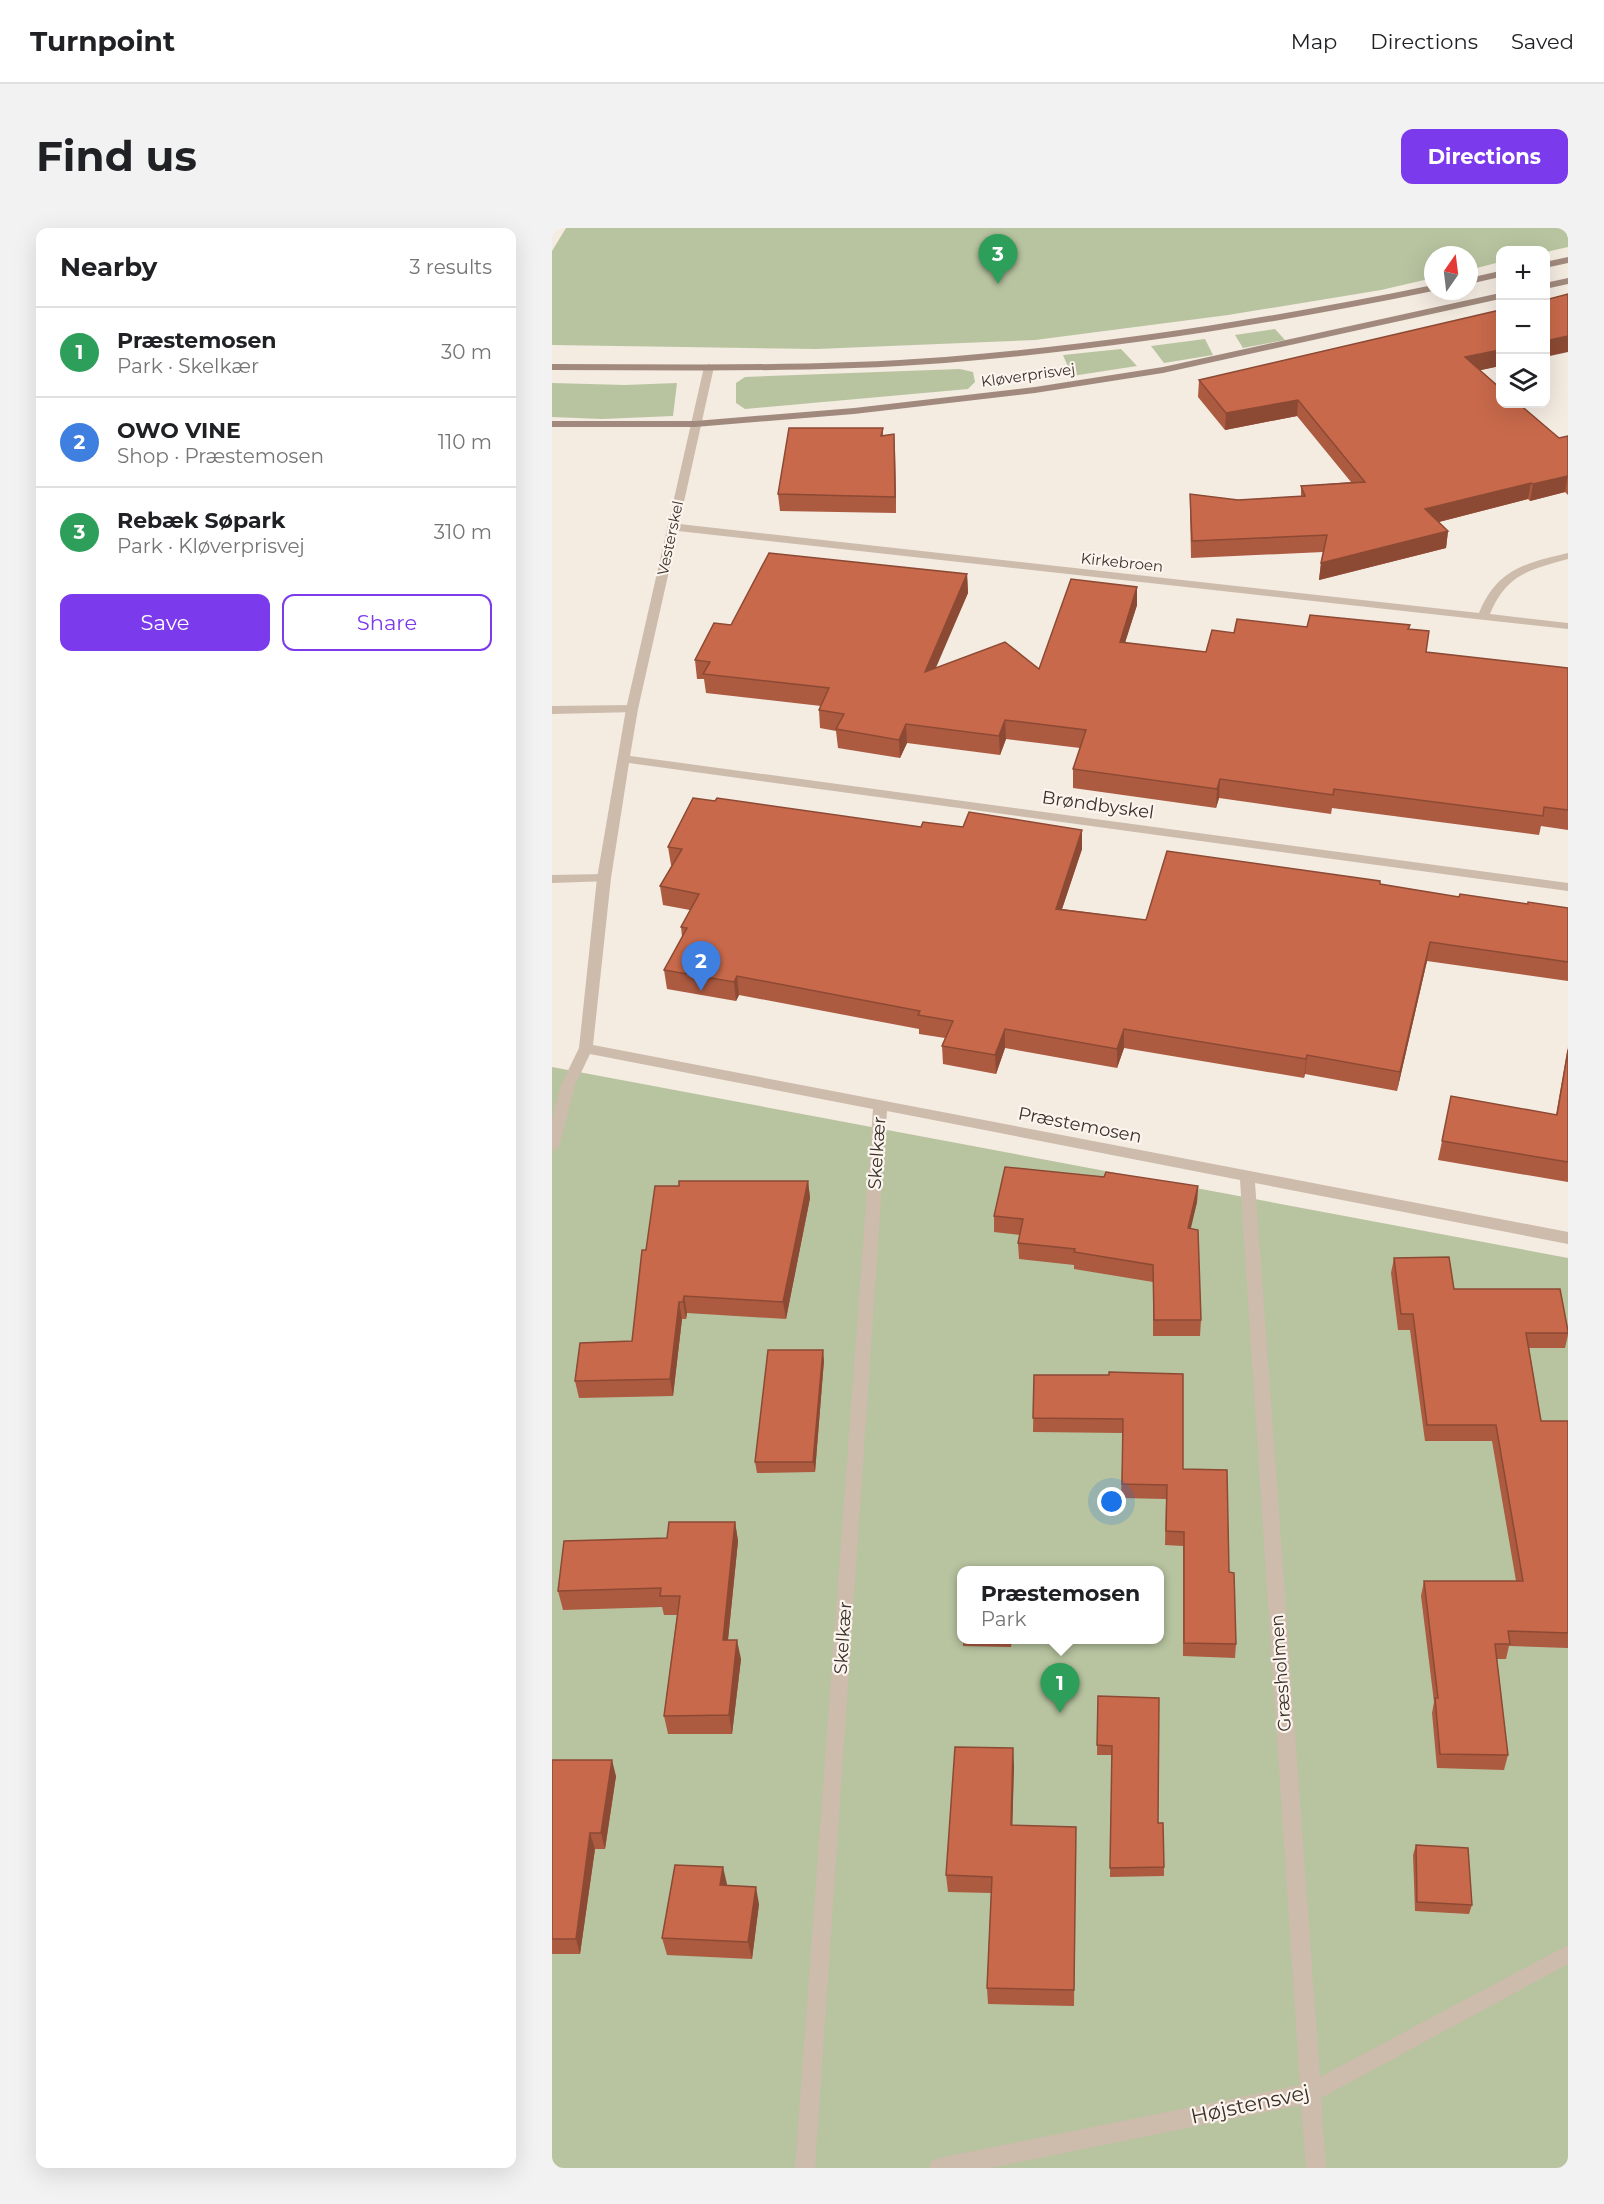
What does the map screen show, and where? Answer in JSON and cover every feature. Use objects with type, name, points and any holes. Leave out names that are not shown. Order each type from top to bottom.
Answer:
[{"type":"street","points":[[1550,263],[1568,260]]},
{"type":"street","points":[[1478,278],[1496,275]]},
{"type":"street","points":[[1550,285],[1568,281]]},
{"type":"street","name":"Kløverprisvej","points":[[552,368],[854,364],[999,356],[1216,328],[1340,308],[1424,290]]},
{"type":"street","name":"Kløverprisvej","points":[[552,424],[695,424],[865,410],[1035,390],[1163,370],[1496,297]]},
{"type":"street","name":"Vesterskel","points":[[552,1147],[567,1085],[586,1048],[604,878],[632,709],[709,367]]},
{"type":"street","name":"Kirkebroen","points":[[672,526],[1568,626]]},
{"type":"street","points":[[1483,617],[1495,591],[1507,578],[1530,566],[1568,556]]},
{"type":"street","points":[[552,710],[632,709]]},
{"type":"street","name":"Brøndbyskel","points":[[624,759],[1568,886]]},
{"type":"street","points":[[552,879],[604,878]]},
{"type":"street","name":"Præstemosen","points":[[586,1048],[880,1107],[1568,1238]]},
{"type":"street","name":"Skelkær","points":[[805,2168],[880,1107]]},
{"type":"street","name":"Græsholmen","points":[[1246,1177],[1316,2168]]},
{"type":"street","name":"Højstensvej","points":[[939,2168],[1311,2093],[1568,1954]]},
{"type":"green space","points":[[566,228],[1568,228],[1568,247],[1550,251],[1550,246],[1496,246],[1496,263],[1478,268],[1478,246],[1424,246],[1424,280],[1381,290],[1228,315],[1035,340],[816,349],[552,345],[552,251]]},
{"type":"green space","points":[[1275,329],[1285,340],[1243,348],[1235,335]]},
{"type":"green space","points":[[1205,339],[1213,355],[1164,363],[1151,346]]},
{"type":"green space","points":[[1121,349],[1137,366],[1072,376],[1063,355]]},
{"type":"green space","points":[[960,369],[973,372],[975,382],[968,389],[745,409],[736,403],[736,383],[745,377]]},
{"type":"green space","points":[[552,383],[625,385],[677,383],[673,416],[602,419],[552,417]]},
{"type":"green space","points":[[552,1067],[1568,1258],[1568,2168],[552,2168]]},
{"type":"building","points":[[1568,294],[1568,336],[1550,340],[1550,299]]},
{"type":"building","points":[[1496,311],[1496,351],[1465,357],[1496,384],[1496,408],[1524,408],[1559,438],[1568,436],[1568,476],[1425,509],[1448,531],[1321,563],[1327,535],[1192,541],[1190,494],[1238,500],[1305,496],[1301,486],[1365,482],[1298,400],[1226,413],[1199,380]]},
{"type":"building","points":[[789,428],[883,428],[881,436],[894,434],[895,497],[778,494]]},
{"type":"building","points":[[769,553],[967,574],[925,672],[1005,642],[1039,669],[1071,579],[1137,587],[1120,642],[1206,652],[1212,630],[1234,633],[1237,619],[1307,627],[1310,615],[1410,625],[1408,629],[1429,631],[1426,652],[1568,668],[1568,810],[1544,807],[1543,816],[1334,789],[1333,795],[1220,779],[1217,789],[1073,769],[1086,730],[1005,720],[999,736],[906,724],[899,740],[836,729],[844,714],[819,710],[829,688],[703,674],[710,662],[695,660],[714,623],[731,625]]},
{"type":"building","points":[[693,798],[715,801],[717,798],[921,827],[923,822],[963,827],[969,812],[1082,830],[1056,909],[1146,920],[1167,851],[1380,881],[1380,884],[1459,897],[1460,894],[1568,908],[1568,962],[1430,942],[1400,1072],[1307,1055],[1306,1059],[1124,1029],[1117,1049],[1005,1029],[995,1055],[942,1046],[953,1021],[918,1015],[920,1011],[737,976],[734,982],[664,970],[687,928],[681,927],[699,894],[660,886],[682,849],[668,847]]},
{"type":"building","points":[[1568,1050],[1568,1162],[1442,1141],[1451,1096],[1557,1115]]},
{"type":"building","points":[[1005,1167],[1104,1177],[1106,1172],[1198,1186],[1188,1228],[1198,1230],[1201,1320],[1154,1320],[1153,1265],[1074,1252],[1075,1249],[1018,1243],[1023,1219],[994,1216]]},
{"type":"building","points":[[679,1181],[808,1181],[783,1302],[684,1296],[683,1302],[679,1302],[670,1379],[575,1381],[580,1343],[632,1341],[642,1250],[646,1250],[655,1186],[679,1186]]},
{"type":"building","points":[[1449,1257],[1454,1289],[1560,1289],[1568,1331],[1568,1333],[1526,1333],[1541,1421],[1568,1421],[1568,1633],[1508,1631],[1510,1644],[1495,1644],[1508,1755],[1440,1754],[1435,1698],[1438,1698],[1424,1581],[1523,1581],[1496,1425],[1427,1425],[1413,1314],[1401,1314],[1394,1258]]},
{"type":"building","points":[[768,1350],[823,1350],[813,1462],[755,1462]]},
{"type":"building","points":[[1109,1372],[1183,1374],[1183,1469],[1227,1470],[1229,1572],[1234,1573],[1236,1644],[1184,1643],[1184,1532],[1166,1531],[1167,1485],[1122,1484],[1123,1419],[1033,1418],[1034,1375],[1109,1375]]},
{"type":"building","points":[[669,1522],[735,1522],[723,1640],[737,1640],[729,1715],[664,1716],[680,1596],[660,1596],[661,1588],[558,1591],[564,1541],[667,1538]]},
{"type":"building","points":[[1098,1696],[1159,1698],[1158,1823],[1163,1823],[1164,1867],[1110,1868],[1112,1746],[1097,1745]]},
{"type":"building","points":[[955,1747],[1013,1748],[1011,1825],[1076,1827],[1074,1990],[987,1988],[992,1877],[946,1875]]},
{"type":"building","points":[[552,1760],[612,1760],[601,1833],[590,1833],[576,1939],[552,1939]]},
{"type":"building","points":[[1416,1845],[1468,1848],[1472,1905],[1417,1902]]},
{"type":"building","points":[[675,1865],[723,1867],[720,1885],[756,1887],[748,1942],[662,1938]]},
{"type":"place","name":"Rebæk Søpark","points":[[998,284]]},
{"type":"place","name":"OWO VINE","points":[[701,991]]},
{"type":"place","name":"Præstemosen","points":[[1060,1713]]}]
